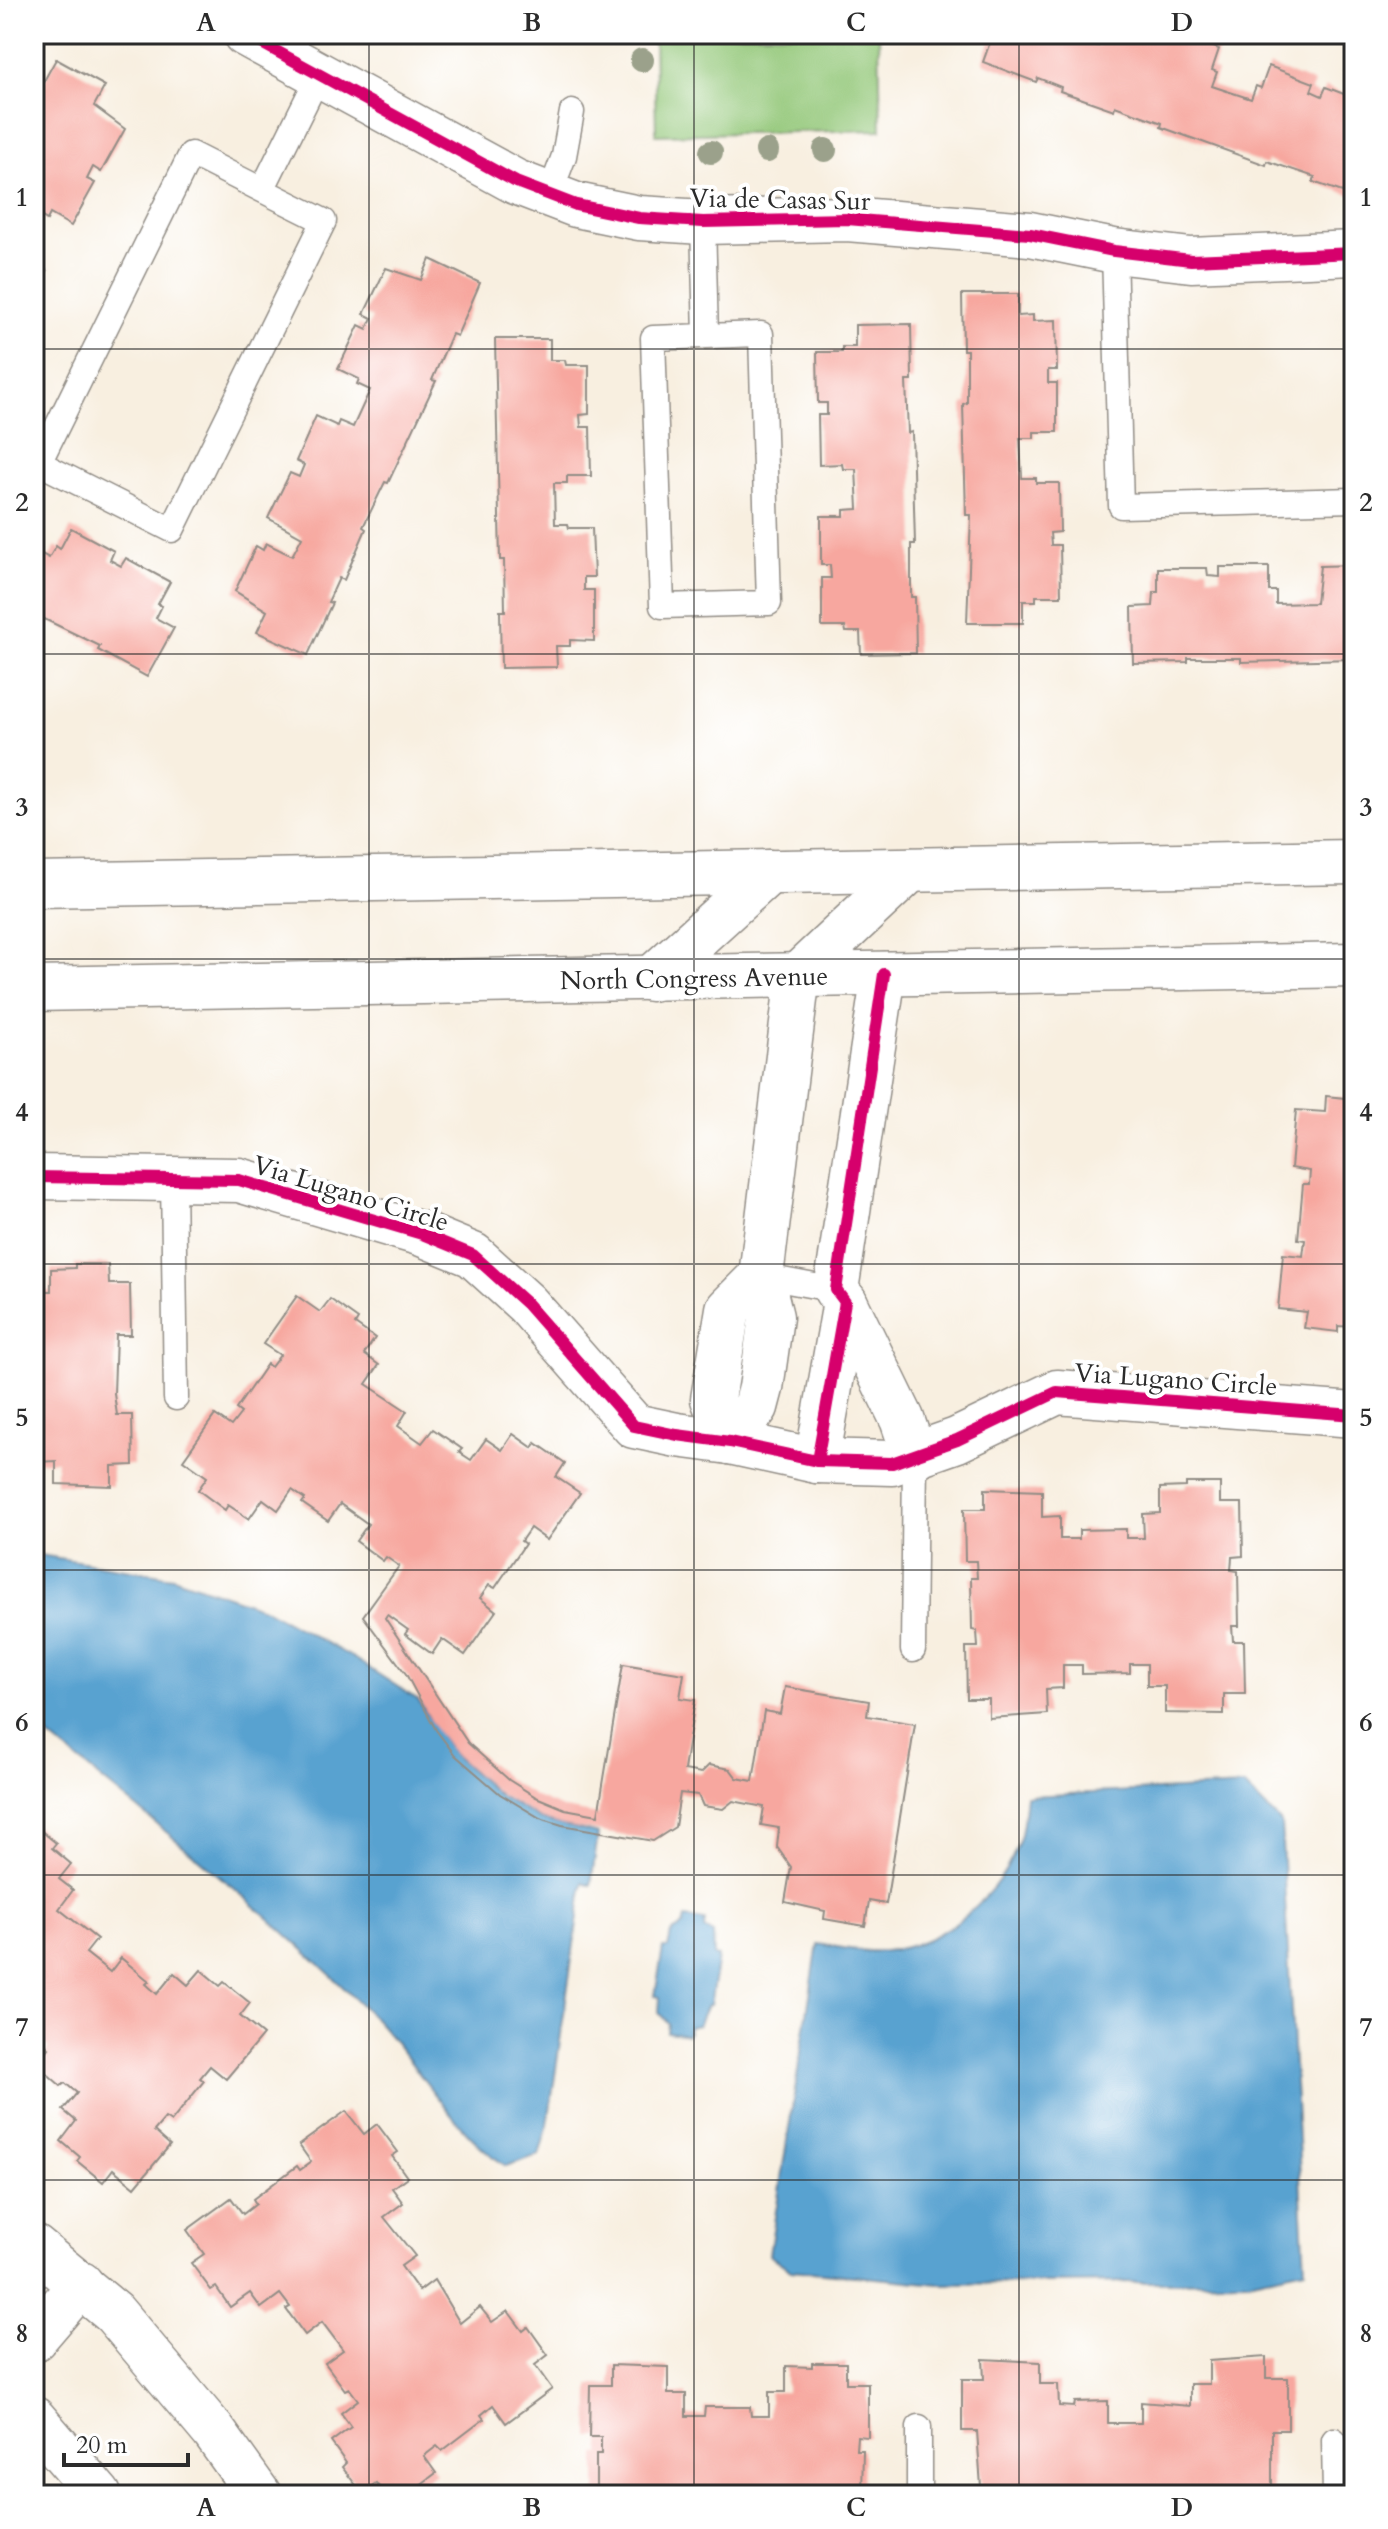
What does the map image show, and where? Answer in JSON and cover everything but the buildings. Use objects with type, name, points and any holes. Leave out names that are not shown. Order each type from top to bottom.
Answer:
[{"type":"street","name":"Via de Casas Sur","points":[[245,34],[516,182],[549,196],[639,218],[703,222],[847,219],[1030,234],[1114,251],[1191,260],[1354,253]]},
{"type":"street","points":[[34,885],[1354,862]]},
{"type":"street","points":[[730,1442],[713,1399],[728,1309],[761,1276],[798,975],[910,870]]},
{"type":"street","points":[[651,979],[769,872]]},
{"type":"street","name":"North Congress Avenue","points":[[34,989],[1354,965]]},
{"type":"street","points":[[817,1461],[884,974]]},
{"type":"street","name":"Via Lugano Circle","points":[[34,1177],[239,1180],[422,1234],[473,1255],[527,1304],[634,1426],[817,1461],[892,1463],[915,1457],[1057,1392],[1354,1415]]},
{"type":"street","points":[[840,1296],[902,1419],[915,1457]]},
{"type":"street","points":[[34,2247],[114,2313],[214,2432],[259,2495]]},
{"type":"street","points":[[34,2339],[81,2284]]},
{"type":"street","points":[[34,2419],[99,2495]]},
{"type":"lane","points":[[262,190],[319,75]]},
{"type":"lane","points":[[549,196],[564,156],[572,112]]},
{"type":"lane","points":[[191,154],[262,190],[324,221],[172,530],[39,463],[191,154]]},
{"type":"lane","points":[[703,222],[706,336]]},
{"type":"lane","points":[[1114,251],[1121,506],[1354,500]]},
{"type":"lane","points":[[761,334],[769,603],[662,606],[653,338],[706,336],[761,334]]},
{"type":"lane","points":[[173,1178],[176,1398]]},
{"type":"lane","points":[[761,1276],[840,1296]]},
{"type":"lane","points":[[913,1650],[915,1457]]},
{"type":"lane","points":[[919,2427],[919,2495]]},
{"type":"lane","points":[[1334,2440],[1335,2495]]},
{"type":"green space","points":[[654,34],[879,34],[881,130],[656,135]]},
{"type":"water","points":[[34,1554],[173,1577],[263,1608],[355,1659],[418,1700],[454,1755],[499,1795],[540,1819],[598,1834],[591,1885],[583,1882],[548,2124],[539,2155],[506,2166],[486,2151],[452,2116],[374,2018],[293,1940],[34,1724]]},
{"type":"water","points":[[1244,1786],[1281,1823],[1305,2269],[1248,2281],[939,2284],[791,2270],[769,2255],[818,1944],[885,1951],[907,1947],[928,1939],[968,1914],[985,1897],[1011,1859],[1021,1833],[1026,1796]]},
{"type":"water","points":[[685,1918],[705,1921],[704,1929],[713,1934],[714,1956],[718,1957],[710,2005],[707,2005],[698,2025],[689,2027],[687,2035],[667,2032],[668,2023],[659,2013],[660,1997],[655,1996],[663,1948],[668,1948],[671,1933],[683,1926]]},
{"type":"cycle path","points":[[245,34],[516,182],[576,205],[639,218],[703,222],[847,219],[1030,234],[1114,251],[1191,260],[1354,253]]},
{"type":"cycle path","points":[[817,1461],[845,1302],[836,1290],[884,974]]},
{"type":"cycle path","points":[[34,1177],[239,1180],[422,1234],[473,1255],[527,1304],[634,1426],[817,1461],[892,1463],[957,1440],[1057,1392],[1354,1415]]}]
